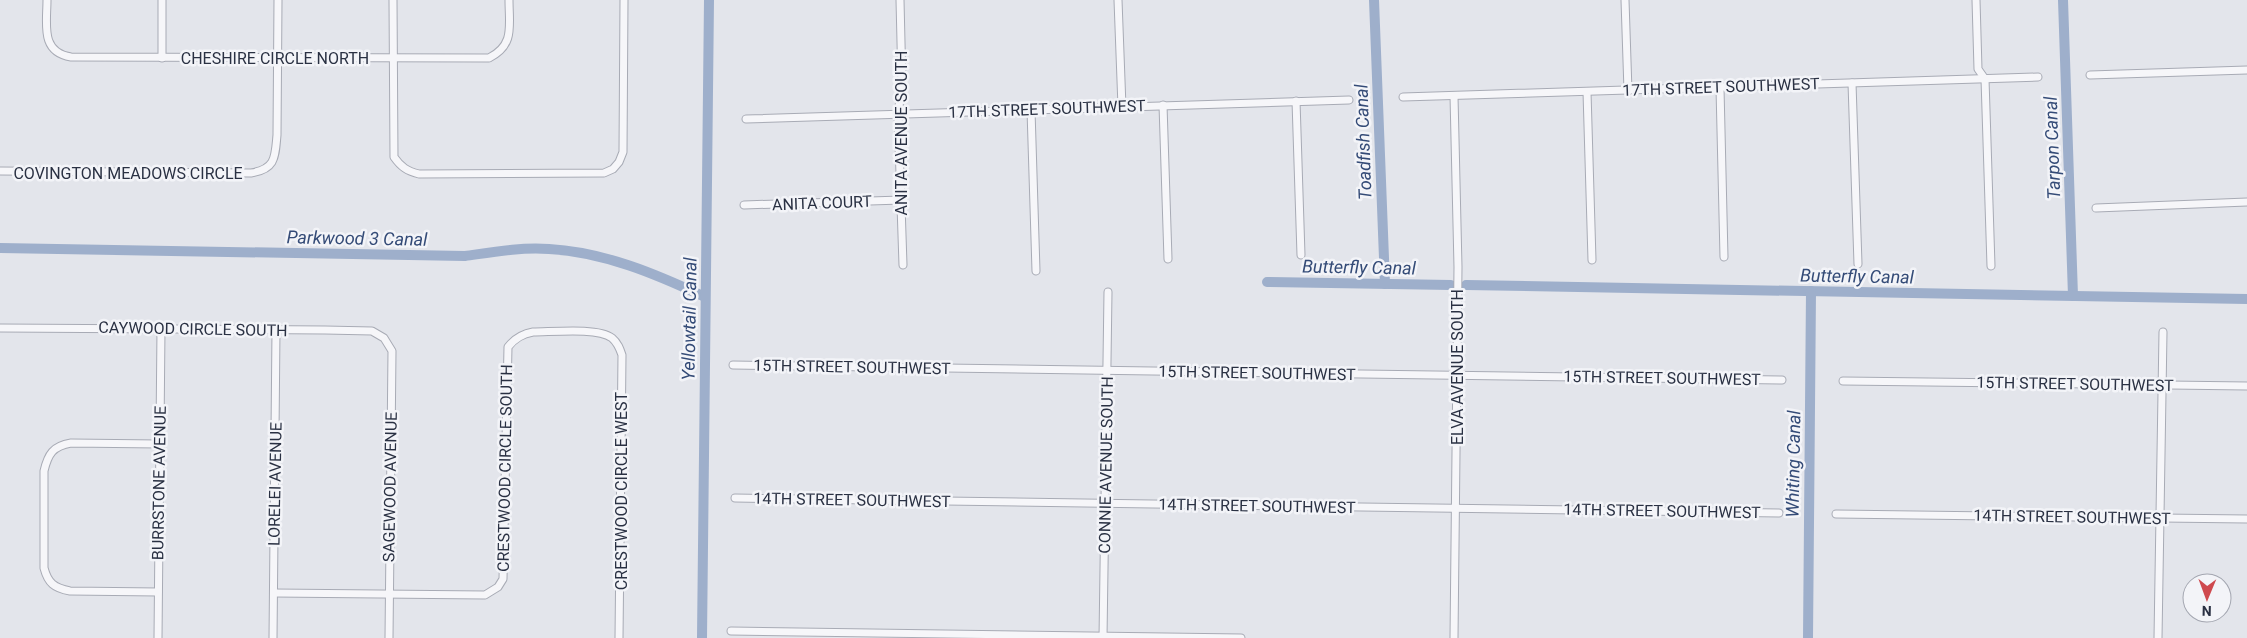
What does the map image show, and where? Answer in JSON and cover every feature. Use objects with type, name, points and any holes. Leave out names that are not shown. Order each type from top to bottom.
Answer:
[{"type":"street","name":"CHESHIRE CIRCLE NORTH","points":[[47,0],[47,36],[52,48],[60,56],[162,58],[489,58],[501,52],[506,43],[509,32],[509,0]]},
{"type":"street","points":[[162,0],[162,58]]},
{"type":"street","points":[[278,0],[278,58]]},
{"type":"street","points":[[393,0],[394,157],[407,171],[419,174],[570,174],[604,173],[613,169],[620,162],[623,152],[624,0]]},
{"type":"street","name":"ANITA AVENUE SOUTH","points":[[900,0],[902,84],[898,114],[903,265]]},
{"type":"street","points":[[1118,0],[1122,107]]},
{"type":"street","points":[[1625,0],[1628,91]]},
{"type":"street","points":[[1976,0],[1978,68],[1985,79],[1991,266]]},
{"type":"street","name":"COVINGTON MEADOWS CIRCLE","points":[[0,171],[257,172],[270,166],[276,157],[278,58]]},
{"type":"street","points":[[2090,75],[2247,70]]},
{"type":"street","name":"17TH STREET SOUTHWEST","points":[[1403,97],[2038,77]]},
{"type":"street","points":[[1852,83],[1858,264]]},
{"type":"street","points":[[1720,88],[1724,257]]},
{"type":"street","points":[[1587,92],[1592,260]]},
{"type":"street","name":"ELVA AVENUE SOUTH","points":[[1454,96],[1458,254],[1454,638]]},
{"type":"street","name":"17TH STREET SOUTHWEST","points":[[746,119],[1349,100]]},
{"type":"street","points":[[1296,101],[1301,255]]},
{"type":"street","points":[[1163,105],[1168,259]]},
{"type":"street","points":[[1031,110],[1036,271]]},
{"type":"street","name":"ANITA COURT","points":[[744,205],[900,200]]},
{"type":"street","points":[[2096,208],[2247,202]]},
{"type":"street","name":"CONNIE AVENUE SOUTH","points":[[1103,637],[1108,292]]},
{"type":"street","name":"CAYWOOD CIRCLE SOUTH","points":[[0,328],[372,331],[384,338]]},
{"type":"street","name":"BURRSTONE AVENUE","points":[[158,638],[161,328]]},
{"type":"street","name":"LORELEI AVENUE","points":[[273,638],[276,330]]},
{"type":"street","name":"CRESTWOOD CIRCLE SOUTH","points":[[389,594],[485,595],[498,587],[503,579],[506,522],[508,348],[514,340],[523,334],[533,332],[601,333],[611,337],[618,345]]},
{"type":"street","points":[[2158,638],[2163,332]]},
{"type":"street","name":"SAGEWOOD AVENUE","points":[[384,338],[392,351],[388,638]]},
{"type":"street","name":"CRESTWOOD CIRCLE WEST","points":[[618,345],[622,355],[620,638]]},
{"type":"street","name":"15TH STREET SOUTHWEST","points":[[732,366],[1782,380]]},
{"type":"street","name":"15TH STREET SOUTHWEST","points":[[1843,381],[2247,386]]},
{"type":"street","points":[[158,592],[70,591],[56,588],[47,580],[44,568],[44,481],[47,459],[52,450],[61,445],[71,443],[160,444]]},
{"type":"street","name":"14TH STREET SOUTHWEST","points":[[736,498],[1778,513]]},
{"type":"street","name":"14TH STREET SOUTHWEST","points":[[1836,514],[2247,519]]},
{"type":"street","points":[[274,593],[389,594]]},
{"type":"street","points":[[731,632],[1241,638]]},
{"type":"waterway","name":"Yellowtail Canal","points":[[702,638],[709,0]]},
{"type":"waterway","name":"Toadfish Canal","points":[[1374,0],[1385,284]]},
{"type":"waterway","name":"Tarpon Canal","points":[[2063,0],[2073,296]]},
{"type":"waterway","name":"Parkwood 3 Canal","points":[[0,248],[465,256],[517,249],[549,249],[610,259],[649,272],[705,297]]},
{"type":"waterway","name":"Butterfly Canal","points":[[1267,282],[1451,285]]},
{"type":"waterway","name":"Butterfly Canal","points":[[1466,285],[2247,299]]},
{"type":"waterway","name":"Whiting Canal","points":[[1808,638],[1811,291]]}]
